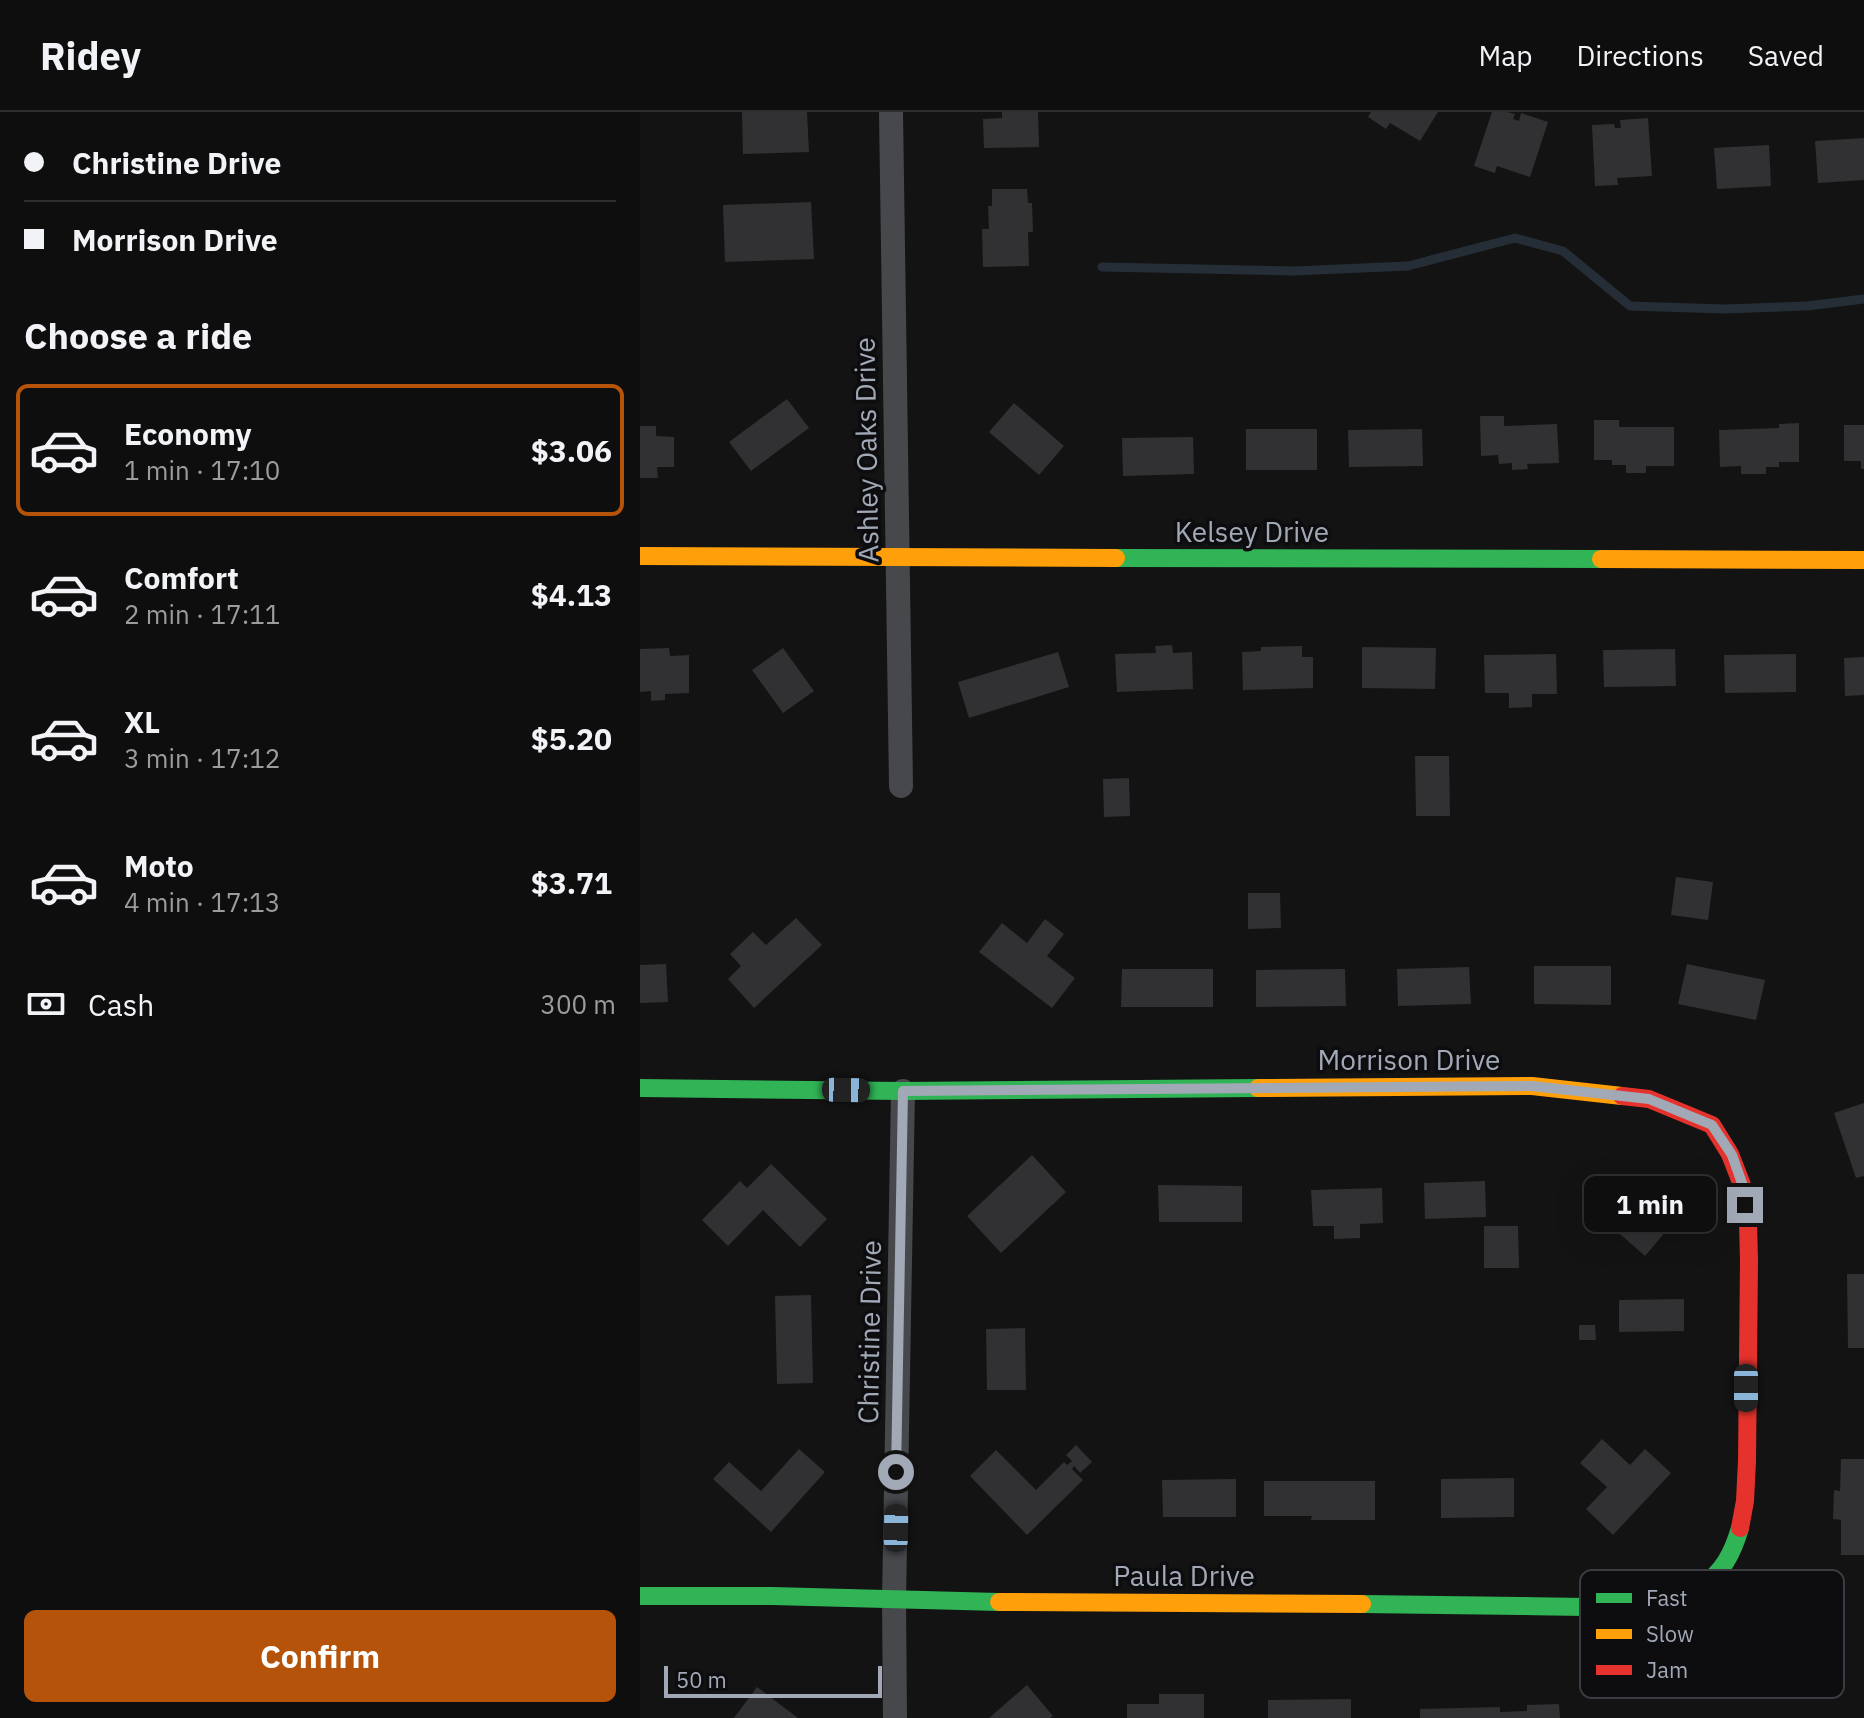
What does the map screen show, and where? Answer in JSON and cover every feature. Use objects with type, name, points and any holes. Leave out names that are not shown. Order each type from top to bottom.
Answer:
[{"type":"street","name":"Ashley Oaks Drive","points":[[891,112],[901,786]]},
{"type":"street","name":"Kelsey Drive","points":[[640,556],[1864,560]]},
{"type":"street","name":"Morrison Drive","points":[[640,1088],[903,1091],[1532,1086],[1649,1099],[1712,1125],[1732,1155],[1739,1176],[1748,1233],[1745,1503],[1733,1550],[1720,1570]]},
{"type":"street","name":"Christine Drive","points":[[895,1718],[894,1601],[903,1091]]},
{"type":"street","name":"Paula Drive","points":[[640,1596],[1580,1606]]},
{"type":"building","points":[[742,112],[807,112],[809,152],[743,154]]},
{"type":"building","points":[[1002,112],[1038,112],[1039,147],[984,148],[983,119],[1002,118]]},
{"type":"building","points":[[1371,112],[1438,112],[1420,141],[1390,123],[1386,129],[1368,117]]},
{"type":"building","points":[[1492,112],[1515,114],[1513,119],[1519,121],[1521,113],[1548,122],[1530,177],[1497,166],[1495,173],[1474,166]]},
{"type":"building","points":[[1648,118],[1652,176],[1617,178],[1618,185],[1595,186],[1592,125],[1614,124],[1615,128],[1621,128],[1620,120]]},
{"type":"building","points":[[1864,138],[1864,180],[1818,183],[1815,141]]},
{"type":"building","points":[[1769,145],[1771,186],[1717,189],[1714,148]]},
{"type":"building","points":[[992,189],[1027,189],[1028,203],[1032,203],[1033,232],[1028,232],[1029,266],[983,267],[982,229],[989,229],[988,206],[992,206]]},
{"type":"building","points":[[811,202],[814,259],[725,262],[723,205]]},
{"type":"building","points":[[787,399],[809,428],[751,471],[729,442]]},
{"type":"building","points":[[1014,403],[1064,446],[1039,475],[989,432]]},
{"type":"building","points":[[1480,416],[1504,416],[1504,426],[1557,424],[1559,463],[1527,464],[1528,469],[1512,470],[1512,463],[1499,464],[1498,455],[1481,456]]},
{"type":"building","points":[[1594,420],[1619,420],[1619,427],[1674,427],[1674,466],[1646,466],[1646,473],[1626,473],[1626,465],[1612,465],[1612,460],[1594,460]]},
{"type":"building","points":[[1799,423],[1799,462],[1779,462],[1779,467],[1766,467],[1766,474],[1741,474],[1741,466],[1720,467],[1719,430],[1779,428],[1779,424]]},
{"type":"building","points":[[1844,425],[1864,425],[1864,469],[1861,469],[1861,461],[1844,461]]},
{"type":"building","points":[[640,426],[656,426],[656,436],[674,437],[674,467],[657,467],[658,478],[640,478]]},
{"type":"building","points":[[1246,429],[1317,429],[1317,470],[1246,470]]},
{"type":"building","points":[[1422,429],[1423,466],[1349,467],[1348,430]]},
{"type":"building","points":[[1193,437],[1194,474],[1123,476],[1122,438]]},
{"type":"building","points":[[1172,645],[1173,653],[1192,652],[1193,689],[1117,692],[1115,654],[1156,653],[1155,646]]},
{"type":"building","points":[[1302,646],[1302,657],[1313,657],[1313,688],[1243,690],[1242,652],[1261,651],[1261,647]]},
{"type":"building","points":[[1362,647],[1436,648],[1435,689],[1362,688]]},
{"type":"building","points":[[669,648],[670,656],[689,655],[689,693],[665,694],[665,700],[651,701],[651,691],[640,692],[640,649]]},
{"type":"building","points":[[783,648],[814,691],[783,713],[752,670]]},
{"type":"building","points":[[1675,649],[1676,686],[1604,687],[1603,650]]},
{"type":"building","points":[[1058,652],[1069,687],[969,718],[958,682]]},
{"type":"building","points":[[1556,654],[1557,694],[1532,694],[1532,707],[1509,708],[1509,693],[1485,693],[1484,655]]},
{"type":"building","points":[[1796,654],[1796,692],[1725,693],[1724,655]]},
{"type":"building","points":[[1864,657],[1864,695],[1845,696],[1844,658]]},
{"type":"building","points":[[1415,756],[1449,756],[1450,816],[1416,816]]},
{"type":"building","points":[[1129,778],[1130,816],[1104,817],[1103,779]]},
{"type":"building","points":[[1676,877],[1713,882],[1708,920],[1671,915]]},
{"type":"building","points":[[1248,893],[1280,893],[1281,928],[1248,929]]},
{"type":"building","points":[[796,918],[822,945],[754,1008],[728,979],[741,966],[730,954],[753,932],[766,945]]},
{"type":"building","points":[[1045,919],[1064,934],[1047,956],[1075,978],[1052,1008],[979,952],[1002,923],[1027,943]]},
{"type":"building","points":[[666,964],[668,1002],[640,1003],[640,965]]},
{"type":"building","points":[[1687,964],[1765,980],[1756,1020],[1678,1004]]},
{"type":"building","points":[[1534,966],[1611,966],[1611,1005],[1534,1004]]},
{"type":"building","points":[[1469,967],[1471,1004],[1398,1006],[1397,969]]},
{"type":"building","points":[[1122,969],[1213,969],[1213,1007],[1121,1007]]},
{"type":"building","points":[[1345,969],[1346,1006],[1256,1007],[1256,970]]},
{"type":"building","points":[[1864,1103],[1864,1176],[1856,1178],[1834,1113]]},
{"type":"building","points":[[1032,1155],[1066,1192],[1001,1253],[967,1216]]},
{"type":"building","points":[[771,1164],[827,1219],[800,1247],[763,1210],[728,1246],[702,1220],[740,1181],[747,1188]]},
{"type":"building","points":[[1485,1181],[1486,1217],[1425,1219],[1424,1183]]},
{"type":"building","points":[[1612,1181],[1667,1230],[1645,1256],[1589,1207]]},
{"type":"building","points":[[1158,1185],[1242,1186],[1242,1222],[1159,1222]]},
{"type":"building","points":[[1382,1188],[1383,1223],[1360,1224],[1360,1238],[1334,1239],[1334,1226],[1313,1226],[1311,1190]]},
{"type":"building","points":[[1484,1226],[1518,1226],[1519,1268],[1484,1268]]},
{"type":"building","points":[[1847,1274],[1864,1274],[1864,1348],[1848,1348]]},
{"type":"building","points":[[811,1295],[813,1383],[777,1384],[775,1296]]},
{"type":"building","points":[[1684,1299],[1684,1331],[1619,1332],[1619,1300]]},
{"type":"building","points":[[1579,1325],[1595,1325],[1596,1340],[1579,1340]]},
{"type":"building","points":[[1025,1328],[1026,1390],[987,1390],[986,1329]]},
{"type":"building","points":[[1602,1439],[1630,1465],[1645,1449],[1671,1473],[1613,1535],[1586,1509],[1607,1487],[1580,1463]]},
{"type":"building","points":[[1076,1445],[1092,1462],[1080,1473],[1074,1466],[1072,1469],[1083,1480],[1027,1535],[970,1476],[996,1450],[1036,1490],[1064,1462],[1067,1465],[1072,1461],[1066,1455]]},
{"type":"building","points":[[799,1449],[825,1472],[771,1532],[713,1479],[729,1462],[761,1491]]},
{"type":"building","points":[[1841,1459],[1864,1459],[1864,1555],[1841,1555],[1841,1520],[1833,1519],[1834,1490],[1840,1491]]},
{"type":"building","points":[[1514,1478],[1514,1517],[1441,1518],[1441,1479]]},
{"type":"building","points":[[1236,1479],[1236,1517],[1163,1517],[1162,1480]]},
{"type":"building","points":[[1264,1481],[1375,1481],[1375,1520],[1264,1516]]},
{"type":"building","points":[[1027,1685],[1053,1716],[989,1718]]},
{"type":"building","points":[[757,1687],[798,1718],[734,1718]]},
{"type":"building","points":[[1159,1694],[1204,1694],[1204,1718],[1127,1718],[1127,1704],[1159,1704]]},
{"type":"building","points":[[1351,1699],[1351,1718],[1268,1718],[1268,1700]]},
{"type":"building","points":[[1559,1704],[1560,1718],[1420,1718],[1420,1709],[1500,1707],[1500,1712],[1527,1711],[1527,1705]]},
{"type":"waterway","points":[[1102,267],[1294,271],[1408,266],[1515,238],[1563,251],[1630,306],[1725,309],[1807,306],[1864,299]]},
{"type":"traffic: fast","points":[[1116,558],[1601,559]]},
{"type":"traffic: fast","points":[[640,1088],[903,1091],[1258,1088]]},
{"type":"traffic: fast","points":[[1720,1570],[1740,1528]]},
{"type":"traffic: fast","points":[[640,1596],[999,1602]]},
{"type":"traffic: fast","points":[[1362,1604],[1580,1607]]},
{"type":"traffic: slow","points":[[640,556],[1116,558]]},
{"type":"traffic: slow","points":[[1601,559],[1864,560]]},
{"type":"traffic: slow","points":[[1258,1088],[1532,1086],[1622,1096]]},
{"type":"traffic: slow","points":[[999,1602],[1362,1604]]},
{"type":"traffic: jam","points":[[1622,1096],[1649,1099],[1712,1125],[1730,1154],[1742,1185],[1748,1222],[1749,1261],[1747,1461],[1740,1528]]},
{"type":"route","points":[[896,1472],[903,1091],[1532,1086],[1649,1099],[1712,1125],[1732,1155],[1743,1186],[1745,1205]]}]
